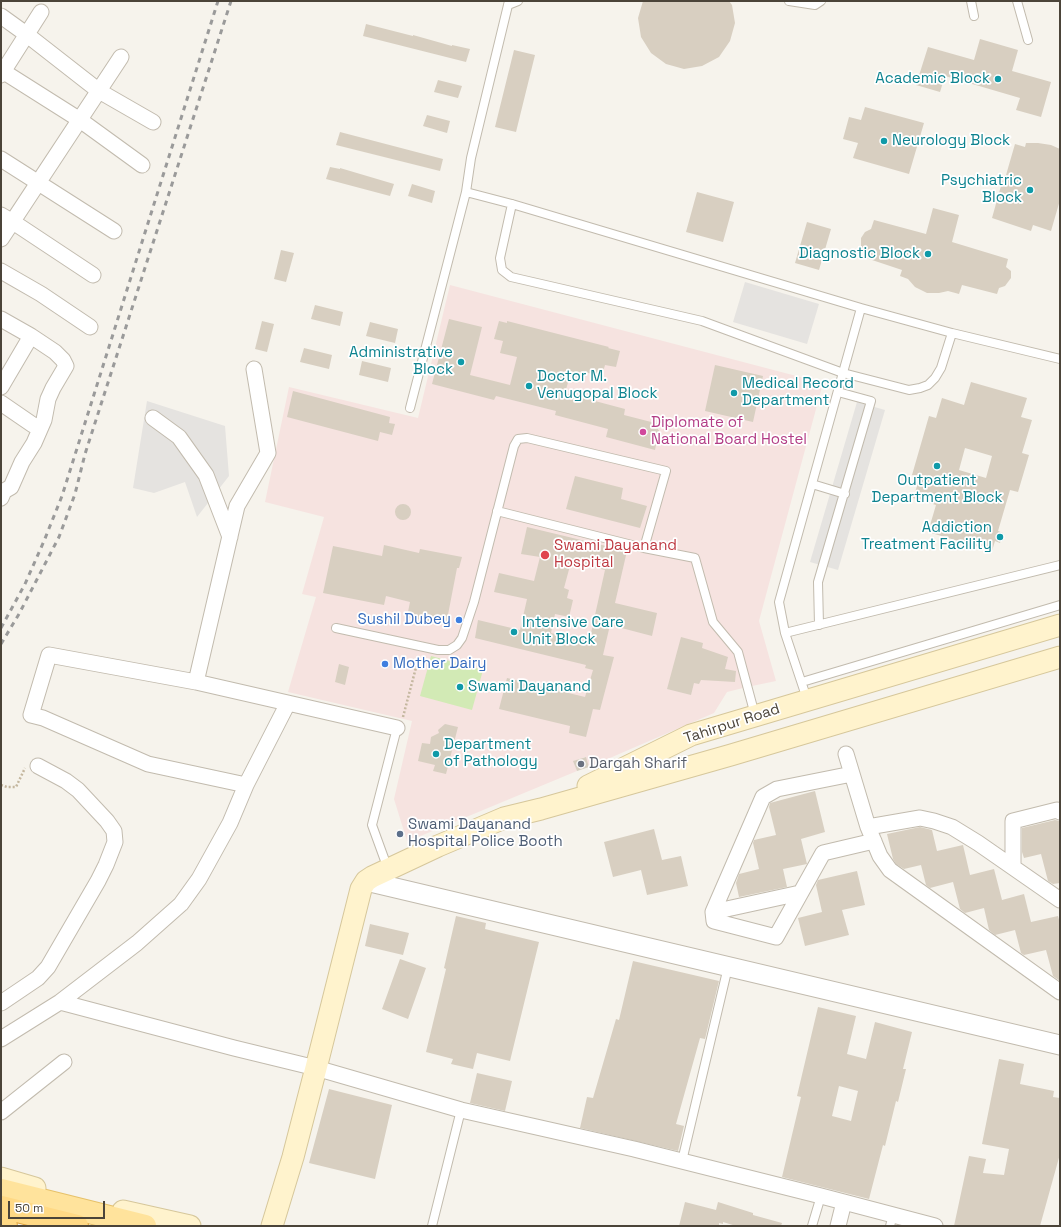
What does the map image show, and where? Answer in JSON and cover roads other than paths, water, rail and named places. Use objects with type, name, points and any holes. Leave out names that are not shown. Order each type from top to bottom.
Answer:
[{"type":"highway","points":[[1,1207],[77,1226]]},
{"type":"highway","points":[[1,1225],[6,1226]]},
{"type":"main road","name":"Tahirpur Road","points":[[540,809],[692,735],[755,715],[805,691],[1060,626]]},
{"type":"main road","name":"Tahirpur Road","points":[[540,809],[739,753],[1060,657]]},
{"type":"main road","points":[[657,752],[663,774]]},
{"type":"main road","points":[[272,1226],[316,1068],[361,889],[366,881],[372,876],[504,818],[540,809]]},
{"type":"main road","points":[[1,1178],[88,1203],[190,1226]]},
{"type":"main road","points":[[1,1190],[145,1226]]},
{"type":"street","points":[[41,12],[2,73],[80,120],[142,165]]},
{"type":"street","points":[[1,16],[99,91],[153,122]]},
{"type":"street","points":[[1,239],[7,218],[38,182],[121,57]]},
{"type":"street","points":[[1,159],[114,230]]},
{"type":"street","points":[[7,218],[93,275]]},
{"type":"street","points":[[1,272],[41,294],[90,327]]},
{"type":"street","points":[[1,319],[55,352],[63,360],[66,366],[48,398],[44,420],[34,443],[22,462],[11,487],[4,491],[1,498]]},
{"type":"street","points":[[1,387],[31,336]]},
{"type":"street","points":[[196,682],[238,506],[268,453],[254,369]]},
{"type":"street","points":[[1,403],[33,425]]},
{"type":"street","points":[[153,418],[179,437],[206,475],[230,537]]},
{"type":"street","points":[[246,786],[148,764],[43,718],[31,715],[49,655],[196,682],[397,728]]},
{"type":"street","points":[[1,1039],[60,1002],[137,942],[181,904],[199,879],[230,822],[246,786],[288,703]]},
{"type":"street","points":[[846,754],[868,827],[880,856],[890,870],[1060,992]]},
{"type":"street","points":[[1,1003],[38,978],[48,967],[98,881],[115,842],[114,831],[107,821],[78,790],[66,781],[38,766]]},
{"type":"street","points":[[852,774],[777,789],[763,797],[713,912],[714,921],[776,937],[823,853],[874,841]]},
{"type":"street","points":[[1013,867],[1013,821],[1057,810],[1060,812]]},
{"type":"street","points":[[868,827],[920,818],[952,827],[978,843],[1060,900]]},
{"type":"street","points":[[366,881],[1060,1045]]},
{"type":"street","points":[[713,912],[800,893]]},
{"type":"street","points":[[60,1002],[316,1068],[461,1110],[634,1149],[821,1196],[844,1202],[891,1220],[935,1226]]},
{"type":"street","points":[[1,1112],[64,1062]]},
{"type":"street","points":[[838,1226],[844,1202]]},
{"type":"lane","points":[[410,408],[466,192],[471,158],[509,3],[518,1]]},
{"type":"lane","points":[[789,1],[815,5],[821,1]]},
{"type":"lane","points":[[971,1],[974,16]]},
{"type":"lane","points":[[1017,1],[1028,40]]},
{"type":"lane","points":[[466,192],[512,204],[861,308],[952,333],[1060,359]]},
{"type":"lane","points":[[512,204],[500,258],[502,270],[511,277],[702,321],[843,373],[909,390],[924,387],[935,378],[941,368],[952,333]]},
{"type":"lane","points":[[861,308],[779,602],[785,633],[805,691],[1060,605]]},
{"type":"lane","points":[[819,625],[818,582],[871,401],[838,392]]},
{"type":"lane","points":[[336,628],[438,650],[449,650],[457,645],[462,638],[474,602],[514,446],[518,439],[527,438],[666,471],[644,548]]},
{"type":"lane","points":[[812,484],[845,494]]},
{"type":"lane","points":[[497,511],[644,548],[696,558],[713,622],[738,652],[755,715]]},
{"type":"lane","points":[[785,633],[1060,565]]},
{"type":"lane","points":[[388,869],[372,826],[397,728]]},
{"type":"lane","points":[[682,1161],[728,967]]},
{"type":"lane","points":[[432,1226],[461,1110]]},
{"type":"lane","points":[[812,1226],[821,1196]]},
{"type":"railway","points":[[1,628],[25,584],[62,496],[218,1]]},
{"type":"railway","points":[[1,644],[19,614],[59,537],[75,494],[85,454],[231,1]]},
{"type":"place","name":"Academic Block","points":[[998,79]]},
{"type":"place","name":"Neurology Block","points":[[884,141]]},
{"type":"place","name":"Psychiatric Block","points":[[1030,190]]},
{"type":"place","name":"Diagnostic Block","points":[[928,254]]},
{"type":"place","name":"Administrative Block","points":[[461,362]]},
{"type":"place","name":"Doctor M. Venugopal Block","points":[[529,386]]},
{"type":"place","name":"Medical Record Department","points":[[734,393]]},
{"type":"place","name":"Diplomate of National Board Hostel","points":[[643,432]]},
{"type":"place","name":"Outpatient Department Block","points":[[937,466]]},
{"type":"place","name":"Addiction Treatment Facility","points":[[1000,537]]},
{"type":"place","name":"Swami Dayanand Hospital","points":[[545,555]]},
{"type":"place","name":"Sushil Dubey","points":[[459,620]]},
{"type":"place","name":"Intensive Care Unit Block","points":[[514,632]]},
{"type":"place","name":"Mother Dairy","points":[[385,664]]},
{"type":"place","name":"Swami Dayanand","points":[[460,687]]},
{"type":"place","name":"Department of Pathology","points":[[436,754]]},
{"type":"place","name":"Dargah Sharif","points":[[581,764]]},
{"type":"place","name":"Swami Dayanand Hospital Police Booth","points":[[400,834]]}]
